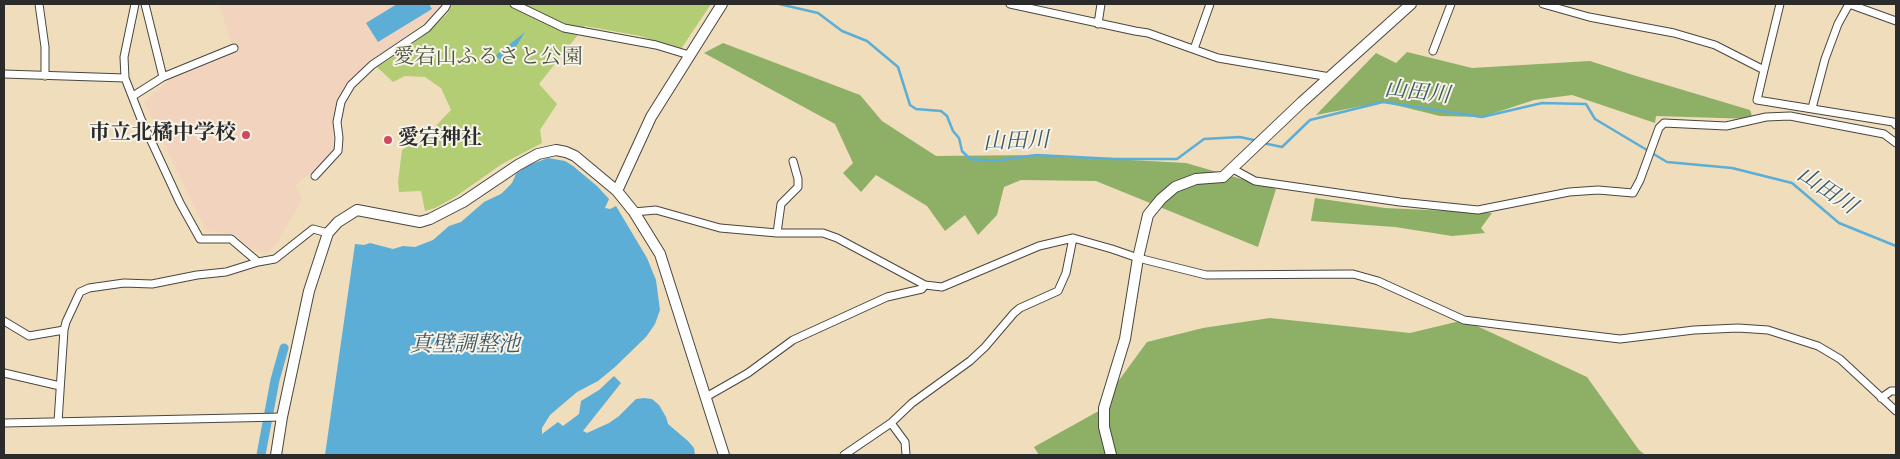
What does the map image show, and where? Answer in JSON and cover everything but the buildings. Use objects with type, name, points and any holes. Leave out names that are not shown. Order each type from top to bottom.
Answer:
[{"type":"street","points":[[39,4],[45,47],[45,76]]},
{"type":"street","points":[[135,4],[124,58],[125,78],[141,119],[180,203],[200,239],[231,239],[258,262]]},
{"type":"street","points":[[145,4],[163,77]]},
{"type":"street","points":[[315,176],[338,151],[338,122],[341,102],[351,84],[372,65],[427,28],[446,8],[447,4]]},
{"type":"street","points":[[514,4],[564,28],[656,45],[689,55]]},
{"type":"street","points":[[617,191],[651,118],[722,4]]},
{"type":"street","points":[[1010,4],[1098,24],[1148,32],[1218,58],[1330,77]]},
{"type":"street","points":[[1098,24],[1101,4]]},
{"type":"street","points":[[1194,49],[1210,4]]},
{"type":"street","points":[[1111,455],[1104,427],[1104,408],[1125,339],[1138,258],[1148,215],[1161,199],[1184,182],[1223,177],[1411,4]]},
{"type":"street","points":[[1432,51],[1451,4]]},
{"type":"street","points":[[1544,4],[1589,17],[1674,32],[1715,45],[1764,70]]},
{"type":"street","points":[[1780,4],[1757,100],[1895,123]]},
{"type":"street","points":[[1812,108],[1825,59],[1838,24],[1849,4],[1896,20]]},
{"type":"street","points":[[133,96],[163,77],[234,48]]},
{"type":"street","points":[[4,74],[125,78]]},
{"type":"street","points":[[1233,168],[1255,181],[1400,202],[1478,210],[1569,192],[1598,190],[1633,193],[1640,180],[1659,128],[1664,123],[1726,126],[1766,117],[1790,116],[1884,134],[1896,143]]},
{"type":"street","points":[[276,455],[282,417],[309,291],[328,233],[338,222],[357,210],[420,222],[430,219],[463,202],[518,165],[538,154],[556,150],[575,156],[617,191],[634,212],[660,254],[724,455]]},
{"type":"street","points":[[777,233],[781,204],[798,187],[798,178],[793,160]]},
{"type":"street","points":[[634,212],[656,210],[720,228],[777,233],[823,233],[837,238],[925,285],[942,287],[1039,246],[1073,238],[1138,258],[1206,274],[1353,274],[1378,280],[1464,320],[1620,339],[1694,330],[1738,328],[1768,330],[1818,346],[1840,359],[1896,411]]},
{"type":"street","points":[[58,422],[64,330],[80,292],[89,288],[124,284],[152,284],[197,275],[226,272],[275,259],[313,229],[328,233]]},
{"type":"street","points":[[844,455],[891,423],[912,403],[970,361],[1020,308],[1058,291],[1066,273],[1073,238]]},
{"type":"street","points":[[706,397],[748,373],[793,340],[887,297],[922,289],[925,285]]},
{"type":"street","points":[[4,321],[29,336],[64,330]]},
{"type":"street","points":[[4,373],[60,386]]},
{"type":"street","points":[[1881,398],[1891,391],[1896,391]]},
{"type":"street","points":[[4,424],[282,417]]},
{"type":"street","points":[[891,423],[905,442],[906,455]]},
{"type":"shaded area","name":"市立北橘中学校","points":[[219,4],[440,4],[436,14],[361,69],[345,88],[336,103],[333,150],[320,165],[296,185],[302,199],[276,245],[265,254],[251,249],[235,234],[206,231],[144,102],[174,76],[234,51]]},
{"type":"green space","name":"愛宕山ふるさと公園","points":[[453,4],[711,4],[681,49],[640,36],[585,26],[539,84],[557,104],[540,130],[542,143],[502,164],[455,197],[435,208],[425,211],[421,191],[399,192],[398,182],[402,150],[426,136],[451,110],[441,88],[425,77],[405,76],[393,82],[377,67],[403,51],[429,31],[447,14]]},
{"type":"green space","points":[[723,43],[860,95],[882,121],[936,156],[1036,155],[1186,163],[1276,189],[1258,247],[1096,181],[1021,180],[1004,187],[997,215],[978,235],[965,215],[945,231],[927,206],[876,175],[861,192],[843,173],[853,163],[835,124],[704,53]]},
{"type":"green space","points":[[1407,52],[1472,68],[1590,61],[1750,110],[1753,119],[1656,116],[1655,123],[1572,95],[1534,100],[1482,117],[1440,116],[1383,102],[1316,115],[1376,53],[1396,63]]},
{"type":"green space","points":[[1315,198],[1385,208],[1492,213],[1481,228],[1485,233],[1452,236],[1395,227],[1311,221]]},
{"type":"green space","points":[[1270,318],[1410,333],[1464,320],[1587,377],[1639,450],[1645,455],[1039,455],[1034,447],[1104,408],[1106,398],[1147,342],[1203,328]]},
{"type":"water","points":[[397,4],[429,4],[432,9],[378,42],[366,23]]},
{"type":"water","points":[[525,32],[506,63],[495,56]]},
{"type":"water","name":"真壁調整池","points":[[548,158],[565,161],[597,186],[609,199],[605,208],[610,209],[616,206],[647,258],[656,280],[660,310],[655,324],[646,337],[598,381],[577,392],[550,415],[542,428],[542,434],[558,422],[563,426],[579,414],[581,401],[599,390],[614,376],[621,383],[583,431],[587,433],[609,423],[636,399],[652,399],[659,405],[668,424],[694,448],[695,455],[325,455],[355,244],[364,245],[370,243],[393,249],[403,246],[415,247],[433,240],[449,226],[461,222],[484,202],[501,194],[512,183],[516,174],[529,165]]},
{"type":"waterway","name":"山田川","points":[[779,4],[818,13],[842,31],[867,41],[898,67],[910,105],[916,109],[941,111],[947,116],[953,131],[959,138],[962,151],[970,159],[995,161],[1036,155],[1115,159],[1177,159],[1204,139],[1240,137],[1258,141]]},
{"type":"waterway","name":"山田川","points":[[1263,143],[1282,147],[1310,120],[1383,102],[1482,117],[1542,103],[1586,104],[1595,119],[1667,162],[1732,168],[1792,183],[1839,223],[1896,246]]},
{"type":"waterway","points":[[261,455],[275,380],[284,348]]},
{"type":"place","name":"市立北橘中学校","points":[[246,135]]},
{"type":"place","name":"愛宕神社","points":[[388,140]]}]
